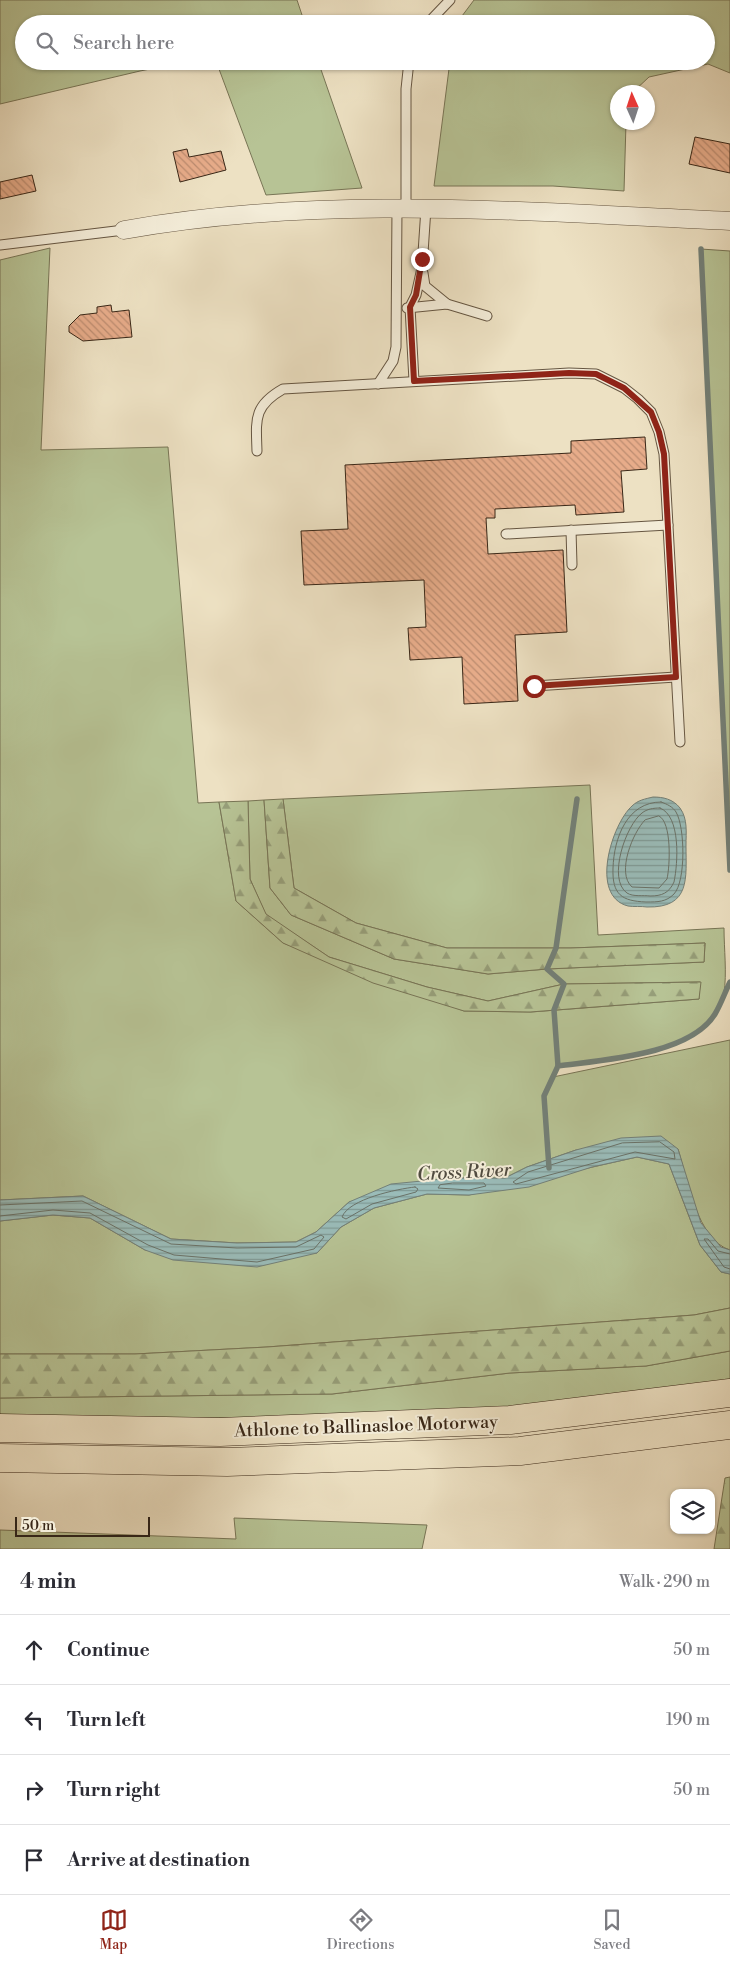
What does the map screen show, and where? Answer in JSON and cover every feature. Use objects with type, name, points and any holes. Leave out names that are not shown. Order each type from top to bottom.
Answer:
[{"type":"highway","name":"Athlone to Ballinasloe Motorway","points":[[0,1428],[220,1432],[510,1420],[730,1393]]},
{"type":"highway","name":"Athlone to Ballinasloe Motorway","points":[[0,1458],[227,1462],[520,1451],[730,1425]]},
{"type":"street","points":[[124,230],[184,219],[323,209],[426,208],[593,213],[730,221]]},
{"type":"lane","points":[[436,15],[450,0]]},
{"type":"lane","points":[[378,384],[393,362],[408,70]]},
{"type":"lane","points":[[414,381],[410,307],[416,295],[422,268],[426,208]]},
{"type":"lane","points":[[0,245],[20,241],[124,230]]},
{"type":"lane","points":[[422,268],[425,286],[446,304]]},
{"type":"lane","points":[[397,309],[446,304],[487,316]]},
{"type":"lane","points":[[257,451],[256,422],[260,409],[268,398],[283,390],[569,373],[596,374],[624,388],[651,412],[659,432],[664,454],[680,742]]},
{"type":"lane","points":[[506,534],[668,525]]},
{"type":"lane","points":[[571,530],[572,565]]},
{"type":"lane","points":[[534,686],[676,677]]},
{"type":"green space","points":[[0,0],[297,0],[302,15],[15,15],[15,70],[145,70],[0,104]]},
{"type":"green space","points":[[474,0],[730,0],[730,73],[715,67],[715,15],[463,15]]},
{"type":"green space","points":[[219,70],[321,70],[362,188],[266,195]]},
{"type":"green space","points":[[449,70],[681,70],[649,77],[640,85],[610,85],[610,130],[626,130],[624,191],[553,186],[434,186]]},
{"type":"green space","points":[[50,248],[41,450],[168,447],[198,803],[219,802],[236,901],[283,943],[464,1011],[531,1012],[699,999],[700,982],[564,984],[488,1001],[427,987],[329,957],[266,915],[250,879],[248,801],[264,800],[270,888],[291,915],[394,959],[488,974],[547,969],[704,962],[705,943],[571,948],[447,948],[356,923],[294,888],[283,799],[590,785],[598,935],[724,928],[724,993],[716,1013],[701,1029],[680,1041],[629,1056],[558,1066],[553,1077],[730,1040],[730,1250],[719,1244],[709,1234],[701,1221],[678,1149],[576,1150],[527,1167],[505,1178],[453,1178],[349,1202],[316,1232],[296,1242],[237,1243],[171,1239],[83,1196],[0,1200],[0,260]]},
{"type":"green space","points":[[701,249],[730,251],[730,870]]},
{"type":"green space","points":[[283,799],[294,888],[356,923],[447,948],[571,948],[705,943],[704,962],[547,969],[488,974],[394,959],[291,915],[270,888],[264,800]]},
{"type":"green space","points":[[248,801],[250,879],[266,914],[329,957],[427,987],[488,1001],[564,984],[701,982],[699,999],[530,1012],[464,1011],[373,983],[283,943],[236,901],[219,802]]},
{"type":"green space","points":[[637,1157],[669,1164],[700,1245],[721,1272],[730,1274],[730,1308],[694,1315],[267,1347],[135,1354],[0,1354],[0,1221],[53,1215],[90,1218],[145,1250],[317,1253],[341,1227],[374,1208],[427,1194],[469,1195]]},
{"type":"green space","points":[[730,1308],[730,1351],[646,1366],[510,1373],[332,1394],[0,1398],[0,1354],[135,1354],[267,1347],[694,1315]]},
{"type":"green space","points":[[730,1351],[730,1382],[510,1407],[383,1415],[274,1418],[0,1415],[0,1398],[332,1394],[510,1373],[646,1366]]},
{"type":"green space","points":[[730,1477],[730,1549],[714,1549],[725,1478]]},
{"type":"green space","points":[[234,1518],[427,1525],[422,1549],[0,1549],[0,1530],[236,1539]]},
{"type":"water","points":[[653,797],[664,798],[674,802],[683,812],[686,831],[686,869],[683,889],[679,897],[661,906],[628,906],[616,900],[609,889],[607,875],[608,859],[617,828],[624,815],[637,802]]},
{"type":"water","points":[[661,1136],[678,1149],[701,1223],[721,1247],[730,1250],[730,1274],[721,1272],[700,1245],[669,1164],[637,1157],[592,1167],[529,1187],[469,1195],[427,1194],[374,1208],[341,1227],[317,1253],[257,1267],[173,1260],[145,1250],[90,1218],[53,1215],[0,1221],[0,1200],[83,1196],[171,1239],[237,1243],[296,1242],[316,1232],[349,1202],[391,1184],[453,1178],[505,1178],[527,1167],[576,1150],[621,1138]]},
{"type":"building","points":[[695,137],[730,144],[730,173],[689,164]]},
{"type":"building","points":[[187,149],[189,157],[221,151],[226,170],[180,182],[173,152]]},
{"type":"building","points":[[32,175],[36,191],[0,199],[0,182]]},
{"type":"building","points":[[111,305],[112,312],[129,310],[132,337],[83,341],[69,332],[69,326],[80,315],[97,313],[97,307]]},
{"type":"building","points":[[645,437],[647,469],[621,471],[624,512],[576,515],[575,505],[495,509],[495,518],[486,518],[488,554],[563,550],[567,632],[515,635],[518,701],[464,704],[462,657],[410,660],[408,628],[426,627],[424,580],[304,585],[301,531],[348,529],[345,465],[571,453],[571,441]]},
{"type":"waterway","points":[[701,249],[730,870]]},
{"type":"waterway","points":[[558,1066],[554,1010],[564,984],[547,969],[556,948],[577,799]]},
{"type":"waterway","points":[[549,1168],[544,1096],[558,1066],[644,1053],[686,1039],[703,1028],[715,1014],[730,982]]},
{"type":"route","points":[[422,259],[416,295],[410,307],[414,381],[569,373],[596,374],[624,388],[638,399],[651,412],[659,432],[664,454],[676,677],[534,686]]},
{"type":"water label","name":"Cross River","points":[[464,1171]]}]
